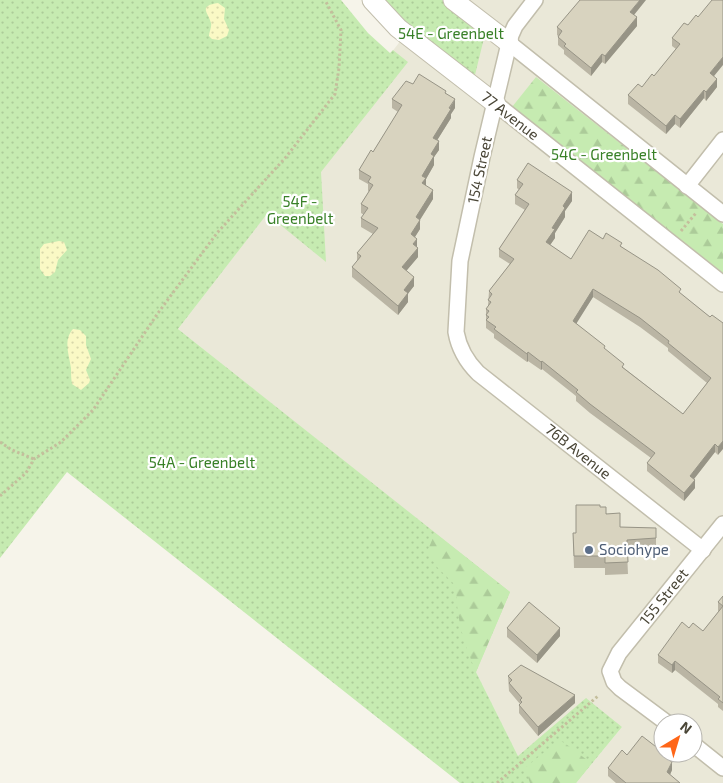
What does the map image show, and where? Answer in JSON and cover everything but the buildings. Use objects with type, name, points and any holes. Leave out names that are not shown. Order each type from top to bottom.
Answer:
[{"type":"street","name":"77 Avenue","points":[[372,0],[398,28],[723,284]]},
{"type":"street","points":[[453,0],[723,214]]},
{"type":"street","name":"154 Street","points":[[460,348],[456,332],[460,261],[482,156],[496,104],[509,43],[515,26],[535,0]]},
{"type":"street","points":[[687,186],[723,140]]},
{"type":"street","name":"76B Avenue","points":[[460,348],[467,362],[478,373],[703,550]]},
{"type":"street","name":"155 Street","points":[[654,713],[620,688],[614,682],[610,671],[619,653],[723,524]]},
{"type":"street","points":[[703,752],[723,768]]},
{"type":"path","points":[[0,496],[26,473],[34,460],[61,442],[93,410],[158,314],[217,233],[286,157],[335,94],[339,68],[341,30],[325,0]]},
{"type":"path","points":[[676,238],[701,206]]},
{"type":"path","points":[[0,442],[34,460]]},
{"type":"path","points":[[497,783],[598,696]]},
{"type":"shaded area","points":[[432,0],[723,0],[723,783],[576,783],[622,727],[518,756],[476,672],[509,592],[178,329]]},
{"type":"green space","points":[[0,0],[341,0],[368,33],[390,53],[393,50],[408,62],[321,172],[326,262],[267,214],[178,329],[510,592],[476,672],[518,756],[586,698],[622,727],[576,783],[460,783],[67,472],[0,558]]},
{"type":"green space","name":"54E - Greenbelt","points":[[383,0],[442,0],[485,34],[474,79],[402,22]]},
{"type":"green space","name":"54C - Greenbelt","points":[[536,77],[723,224],[723,273],[512,107]]},
{"type":"green space","points":[[435,533],[510,592],[476,672],[462,630],[456,586],[437,567],[427,552]]},
{"type":"green space","points":[[559,740],[592,763],[576,783],[530,783],[525,768]]},
{"type":"sand","points":[[218,3],[225,8],[224,19],[229,30],[227,36],[219,40],[212,39],[209,36],[211,25],[206,10],[208,6]]},
{"type":"sand","points":[[64,242],[67,250],[58,260],[55,272],[50,276],[45,276],[40,269],[40,249],[44,244]]},
{"type":"sand","points":[[73,329],[80,330],[86,336],[86,345],[91,359],[86,370],[90,380],[81,390],[72,384],[67,343]]},
{"type":"place","name":"Sociohype","points":[[589,550]]},
{"type":"park label","name":"54F - Greenbelt","points":[[300,210]]},
{"type":"park label","name":"54A - Greenbelt","points":[[202,463]]}]
